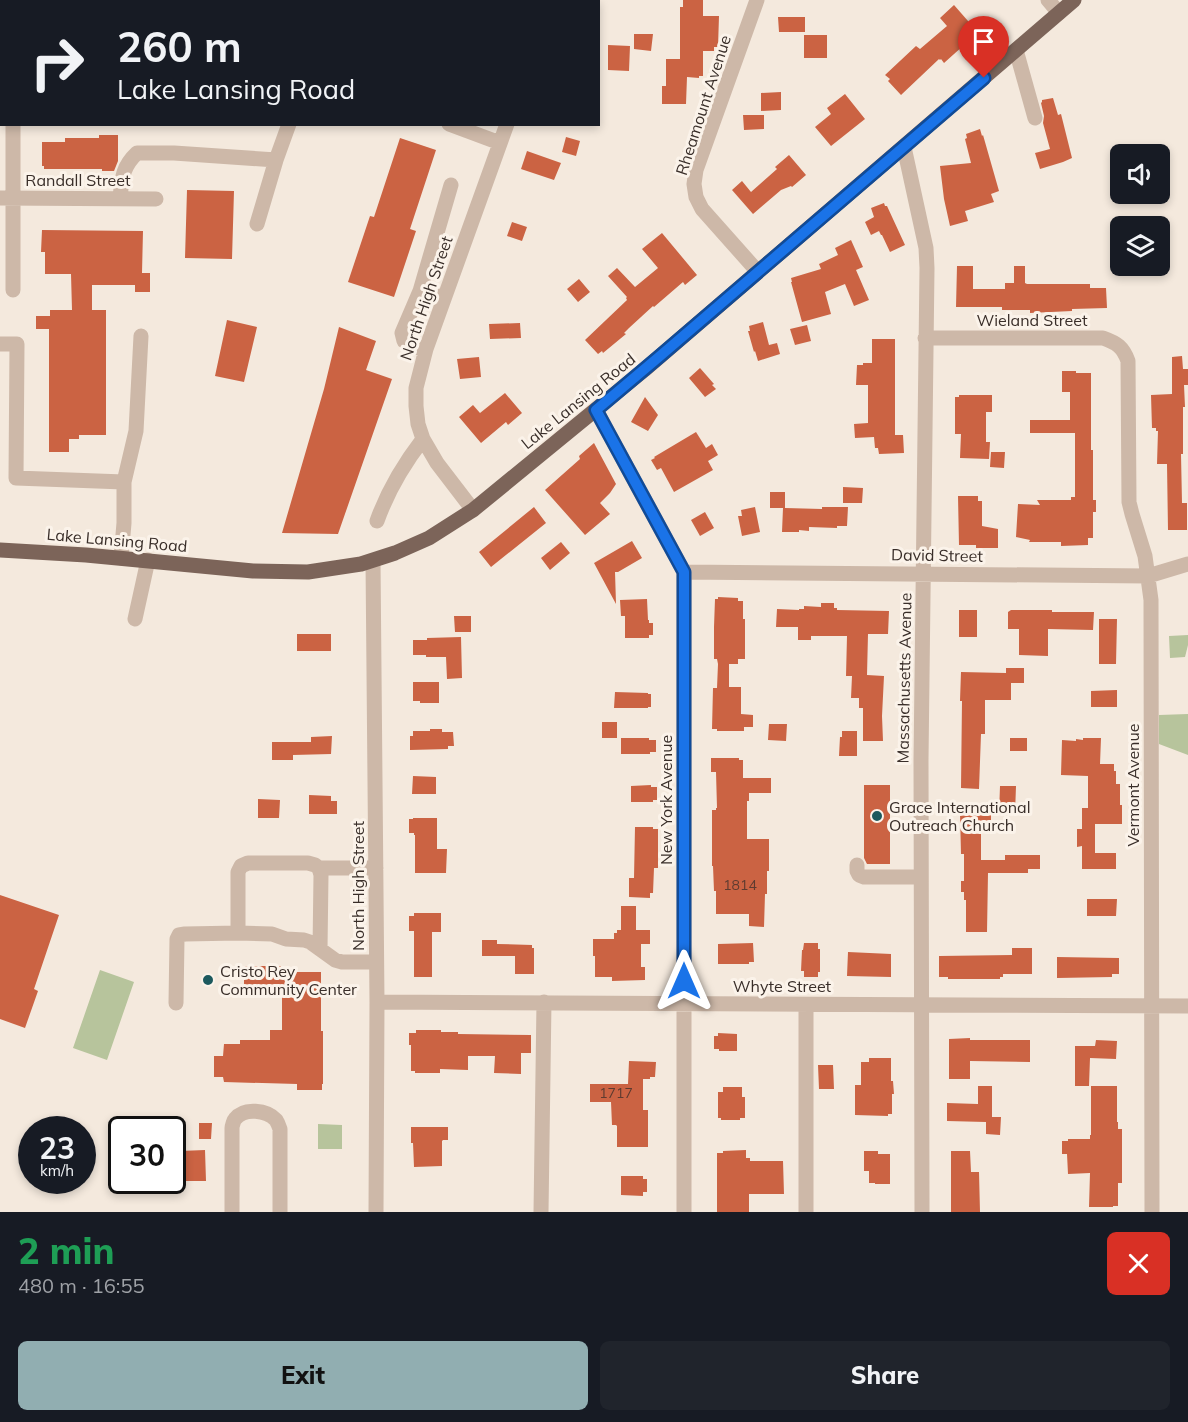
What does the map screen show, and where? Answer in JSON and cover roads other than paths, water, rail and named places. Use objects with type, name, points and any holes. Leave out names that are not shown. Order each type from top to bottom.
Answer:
[{"type":"main road","name":"Lake Lansing Road","points":[[0,549],[286,572],[333,569],[373,561],[429,538],[473,510],[596,410],[1074,0]]},
{"type":"street","name":"Rheamount Avenue","points":[[757,0],[696,170],[694,184],[696,197],[702,209],[758,272]]},
{"type":"street","points":[[1048,0],[1059,13]]},
{"type":"street","points":[[1016,50],[1035,118]]},
{"type":"street","points":[[13,126],[7,198],[13,290]]},
{"type":"street","points":[[257,224],[288,126]]},
{"type":"street","points":[[454,126],[500,143]]},
{"type":"street","name":"North High Street","points":[[473,510],[437,463],[423,439],[418,424],[416,397],[425,351],[506,126]]},
{"type":"street","name":"Massachusetts Avenue","points":[[904,147],[926,248],[927,268],[921,877],[922,1212]]},
{"type":"street","points":[[120,198],[123,172],[128,161],[137,153],[174,153],[276,160]]},
{"type":"street","points":[[425,351],[404,341],[402,333],[420,291],[450,185]]},
{"type":"street","name":"Randall Street","points":[[7,198],[156,198]]},
{"type":"street","points":[[420,291],[444,298]]},
{"type":"street","points":[[121,558],[124,482],[136,431],[141,336]]},
{"type":"street","name":"Wieland Street","points":[[926,338],[1104,338],[1119,346],[1128,361]]},
{"type":"street","points":[[0,344],[17,344],[16,478]]},
{"type":"street","name":"Vermont Avenue","points":[[1128,361],[1129,502],[1145,556],[1151,600],[1152,1212]]},
{"type":"street","name":"New York Avenue","points":[[596,410],[684,572],[684,1212]]},
{"type":"street","points":[[377,521],[384,501],[403,465],[423,439]]},
{"type":"street","points":[[0,481],[16,478],[124,482]]},
{"type":"street","points":[[135,619],[148,560]]},
{"type":"street","name":"North High Street","points":[[373,561],[376,1212]]},
{"type":"street","name":"David Street","points":[[684,572],[1148,576],[1188,564]]},
{"type":"street","points":[[238,933],[238,872],[241,866],[248,863],[308,863],[320,868],[376,868]]},
{"type":"street","points":[[856,865],[856,871],[864,877],[921,877]]},
{"type":"street","points":[[320,868],[320,949]]},
{"type":"street","points":[[176,1002],[177,939],[179,935],[272,934],[286,939],[310,942],[335,960],[342,962],[376,962]]},
{"type":"street","name":"Whyte Street","points":[[376,1002],[1188,1006]]},
{"type":"street","points":[[541,1212],[544,1002]]},
{"type":"street","points":[[806,1005],[806,1212]]},
{"type":"street","points":[[232,1212],[232,1128],[235,1119],[241,1114],[258,1111],[276,1120],[280,1129],[280,1212]]},
{"type":"place","name":"Grace International Outreach Church","points":[[877,816]]},
{"type":"place","name":"Cristo Rey Community Center","points":[[208,980]]}]
